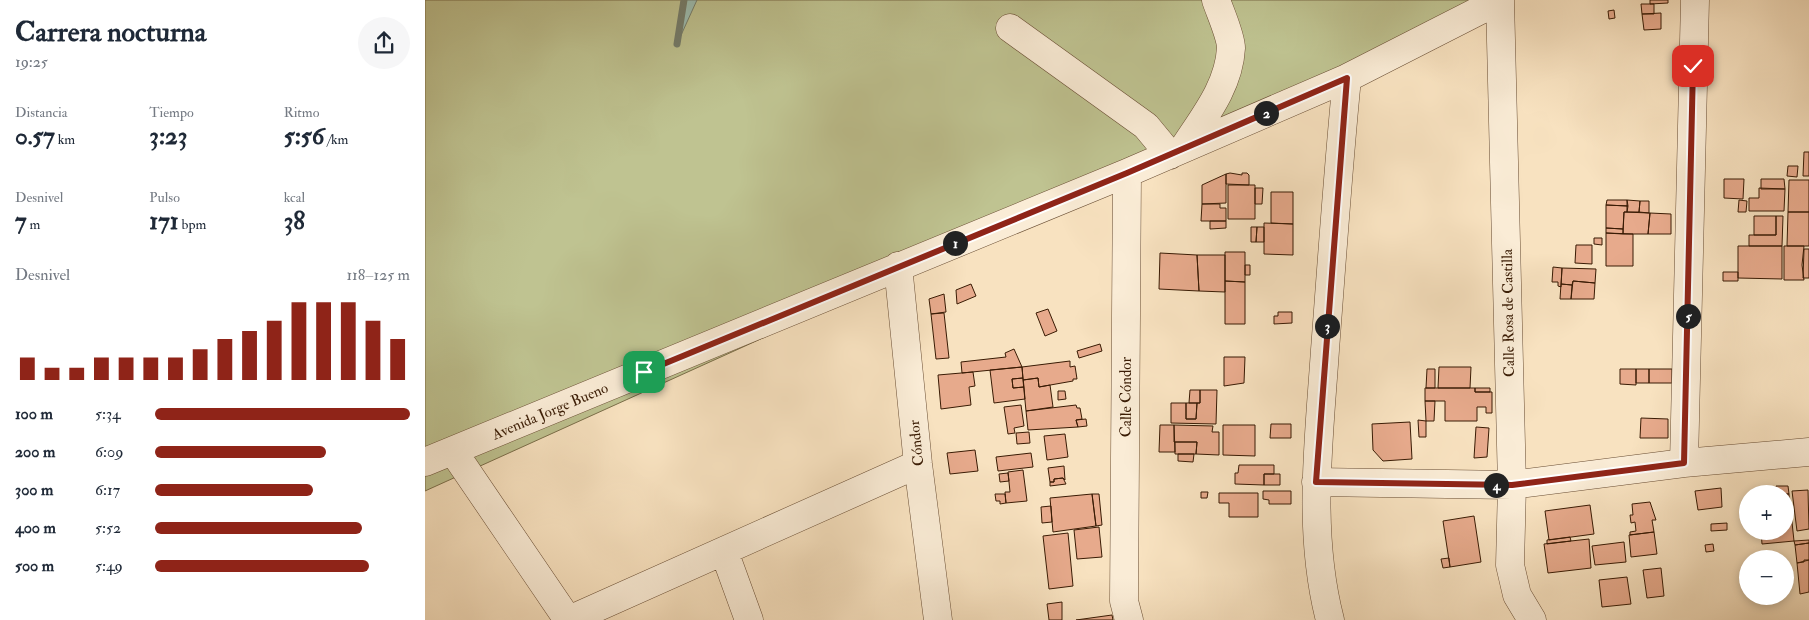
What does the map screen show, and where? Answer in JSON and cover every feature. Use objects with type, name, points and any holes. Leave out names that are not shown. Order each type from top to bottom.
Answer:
[{"type":"street","points":[[1010,28],[1146,126],[1176,152],[1217,98],[1225,75],[1231,47],[1216,0]]},
{"type":"street","name":"Avenida Jorge Bueno","points":[[425,462],[1176,152],[1347,78],[1500,0]]},
{"type":"street","name":"Calle Rosa de Castilla","points":[[1500,0],[1512,485],[1510,565],[1517,595],[1532,620]]},
{"type":"street","points":[[1684,463],[1695,0]]},
{"type":"street","points":[[1330,620],[1322,590],[1318,555],[1316,482],[1347,78]]},
{"type":"street","name":"Calle Cóndor","points":[[1127,173],[1125,601],[1129,620]]},
{"type":"street","name":"Cóndor","points":[[898,266],[918,464],[937,620]]},
{"type":"street","points":[[453,451],[568,620],[918,464]]},
{"type":"street","points":[[1316,482],[1512,485],[1684,463],[1809,452]]},
{"type":"street","points":[[724,551],[749,620]]},
{"type":"green space","points":[[425,0],[1500,0],[1127,173],[425,491]]},
{"type":"water","points":[[684,0],[697,0],[677,44]]},
{"type":"building","points":[[1650,0],[1668,0],[1668,3],[1650,4]]},
{"type":"building","points":[[1641,4],[1654,4],[1654,14],[1642,14]]},
{"type":"building","points":[[1614,10],[1615,18],[1609,19],[1608,11]]},
{"type":"building","points":[[1661,13],[1661,29],[1644,30],[1642,14]]},
{"type":"building","points":[[1804,152],[1809,152],[1809,176],[1803,176]]},
{"type":"building","points":[[1788,166],[1798,166],[1797,177],[1787,176]]},
{"type":"building","points":[[1242,173],[1247,173],[1249,175],[1249,185],[1226,184],[1226,174],[1242,175]]},
{"type":"building","points":[[1226,174],[1226,203],[1202,204],[1202,185]]},
{"type":"building","points":[[1724,179],[1744,179],[1743,199],[1724,198]]},
{"type":"building","points":[[1761,179],[1784,179],[1785,189],[1761,189]]},
{"type":"building","points":[[1789,180],[1809,180],[1809,212],[1788,212]]},
{"type":"building","points":[[1228,185],[1255,185],[1255,219],[1228,219]]},
{"type":"building","points":[[1255,188],[1263,188],[1262,204],[1255,204]]},
{"type":"building","points":[[1759,188],[1785,189],[1784,211],[1749,211],[1749,198],[1759,198]]},
{"type":"building","points":[[1271,192],[1293,192],[1293,224],[1271,223]]},
{"type":"building","points":[[1607,200],[1627,200],[1628,206],[1606,205]]},
{"type":"building","points":[[1627,200],[1640,201],[1639,212],[1627,212]]},
{"type":"building","points":[[1739,200],[1747,201],[1746,212],[1738,212]]},
{"type":"building","points":[[1640,201],[1649,201],[1649,213],[1639,212]]},
{"type":"building","points":[[1202,204],[1220,204],[1220,208],[1226,208],[1226,221],[1201,221]]},
{"type":"building","points":[[1606,205],[1628,206],[1627,212],[1624,212],[1623,229],[1606,228]]},
{"type":"building","points":[[1624,212],[1650,213],[1648,234],[1623,234]]},
{"type":"building","points":[[1788,212],[1809,212],[1809,246],[1787,246]]},
{"type":"building","points":[[1650,213],[1671,214],[1671,234],[1648,234]]},
{"type":"building","points":[[1754,216],[1776,216],[1776,235],[1754,235]]},
{"type":"building","points":[[1776,216],[1783,216],[1782,246],[1749,246],[1749,235],[1776,235]]},
{"type":"building","points":[[1210,221],[1226,221],[1226,228],[1210,229]]},
{"type":"building","points":[[1264,223],[1293,224],[1293,255],[1264,254]]},
{"type":"building","points":[[1251,227],[1257,227],[1256,242],[1251,242]]},
{"type":"building","points":[[1257,227],[1264,227],[1264,242],[1256,242]]},
{"type":"building","points":[[1606,228],[1623,229],[1623,234],[1606,233]]},
{"type":"building","points":[[1606,233],[1633,234],[1633,266],[1606,266]]},
{"type":"building","points":[[1594,238],[1602,238],[1602,245],[1594,244]]},
{"type":"building","points":[[1576,245],[1592,245],[1592,264],[1575,263]]},
{"type":"building","points":[[1738,246],[1782,246],[1782,279],[1738,278]]},
{"type":"building","points":[[1784,246],[1804,246],[1802,265],[1804,280],[1784,280]]},
{"type":"building","points":[[1804,249],[1809,249],[1809,278],[1803,278]]},
{"type":"building","points":[[1225,252],[1245,252],[1245,282],[1225,281]]},
{"type":"building","points":[[1160,253],[1197,255],[1199,291],[1159,289]]},
{"type":"building","points":[[1197,255],[1225,255],[1225,292],[1199,291]]},
{"type":"building","points":[[1245,265],[1250,265],[1250,275],[1245,275]]},
{"type":"building","points":[[1553,267],[1562,268],[1561,287],[1558,286],[1558,282],[1552,282]]},
{"type":"building","points":[[1562,268],[1596,269],[1595,283],[1573,281],[1572,285],[1561,284]]},
{"type":"building","points":[[1723,272],[1738,272],[1738,281],[1723,281]]},
{"type":"building","points":[[1225,281],[1245,282],[1245,324],[1225,324]]},
{"type":"building","points":[[1573,281],[1595,283],[1594,299],[1571,299]]},
{"type":"building","points":[[971,284],[976,296],[957,304],[956,290]]},
{"type":"building","points":[[1561,284],[1572,285],[1571,299],[1560,299]]},
{"type":"building","points":[[944,294],[946,312],[931,314],[929,299]]},
{"type":"building","points":[[1048,309],[1057,331],[1045,336],[1036,313]]},
{"type":"building","points":[[1278,312],[1292,312],[1292,323],[1274,324],[1274,316],[1278,316]]},
{"type":"building","points":[[944,313],[949,358],[936,359],[931,314]]},
{"type":"building","points":[[1100,344],[1102,351],[1079,358],[1077,351]]},
{"type":"building","points":[[1014,349],[1022,367],[962,373],[961,362],[1006,357],[1005,353]]},
{"type":"building","points":[[1224,357],[1245,357],[1244,383],[1224,386]]},
{"type":"building","points":[[1070,361],[1070,367],[1075,366],[1077,379],[1073,379],[1073,381],[1039,387],[1038,378],[1023,380],[1022,367]]},
{"type":"building","points":[[1022,367],[1023,378],[1012,379],[1013,388],[1024,387],[1025,399],[994,403],[990,370]]},
{"type":"building","points":[[1439,367],[1471,367],[1470,388],[1438,388]]},
{"type":"building","points":[[1427,369],[1435,369],[1435,388],[1426,388]]},
{"type":"building","points":[[1620,369],[1636,369],[1636,385],[1620,384]]},
{"type":"building","points":[[1636,369],[1649,369],[1649,383],[1636,383]]},
{"type":"building","points":[[1649,369],[1672,369],[1672,383],[1649,383]]},
{"type":"building","points":[[973,372],[975,386],[969,387],[971,405],[941,409],[938,375]]},
{"type":"building","points":[[1023,378],[1024,387],[1013,388],[1012,379]]},
{"type":"building","points":[[1038,378],[1039,387],[1050,385],[1053,407],[1026,411],[1023,380]]},
{"type":"building","points":[[1425,388],[1475,388],[1475,392],[1492,392],[1492,413],[1486,413],[1486,407],[1477,407],[1477,421],[1445,421],[1445,401],[1425,401]]},
{"type":"building","points":[[1475,388],[1490,388],[1490,392],[1475,392]]},
{"type":"building","points":[[1190,390],[1200,390],[1200,403],[1189,403]]},
{"type":"building","points":[[1200,390],[1217,390],[1216,424],[1171,423],[1171,403],[1186,403],[1186,419],[1196,419],[1197,403],[1200,403]]},
{"type":"building","points":[[1058,391],[1065,391],[1066,399],[1058,400]]},
{"type":"building","points":[[1425,401],[1435,401],[1434,421],[1426,421]]},
{"type":"building","points":[[1186,403],[1197,403],[1196,419],[1186,419]]},
{"type":"building","points":[[1021,405],[1024,426],[1014,428],[1015,433],[1008,434],[1004,407]]},
{"type":"building","points":[[1076,405],[1077,408],[1080,408],[1082,419],[1076,420],[1078,427],[1028,430],[1026,411]]},
{"type":"building","points":[[1641,418],[1668,419],[1668,438],[1640,438]]},
{"type":"building","points":[[1086,419],[1087,426],[1078,427],[1076,420]]},
{"type":"building","points":[[1418,420],[1426,421],[1426,437],[1419,437]]},
{"type":"building","points":[[1410,422],[1412,459],[1383,461],[1373,450],[1372,424]]},
{"type":"building","points":[[1271,424],[1291,424],[1291,438],[1270,438]]},
{"type":"building","points":[[1160,425],[1174,425],[1175,452],[1159,452]]},
{"type":"building","points":[[1174,425],[1213,426],[1212,432],[1219,432],[1219,455],[1196,454],[1197,442],[1174,442]]},
{"type":"building","points":[[1223,425],[1255,425],[1255,456],[1223,455]]},
{"type":"building","points":[[1476,427],[1489,428],[1487,457],[1474,458]]},
{"type":"building","points":[[1029,432],[1030,443],[1017,444],[1016,433]]},
{"type":"building","points":[[1065,434],[1068,457],[1047,460],[1044,436]]},
{"type":"building","points":[[1175,442],[1197,442],[1196,454],[1175,454]]},
{"type":"building","points":[[975,450],[978,471],[950,474],[947,453]]},
{"type":"building","points":[[1031,453],[1033,467],[998,471],[996,457]]},
{"type":"building","points":[[1178,454],[1194,454],[1193,462],[1178,461]]},
{"type":"building","points":[[1239,465],[1274,465],[1274,474],[1264,474],[1264,485],[1235,484],[1235,473],[1238,473]]},
{"type":"building","points":[[1064,466],[1065,480],[1063,478],[1054,479],[1054,482],[1050,482],[1048,468]]},
{"type":"building","points":[[1023,470],[1027,501],[1006,503],[1005,492],[1010,492],[1008,472]]},
{"type":"building","points":[[1008,473],[1009,481],[1000,482],[999,474]]},
{"type":"building","points":[[1264,474],[1280,474],[1280,485],[1264,485]]},
{"type":"building","points":[[1063,478],[1066,484],[1050,486],[1050,482],[1054,482],[1054,479]]},
{"type":"building","points":[[1721,488],[1722,507],[1698,510],[1695,491]]},
{"type":"building","points":[[1808,490],[1809,529],[1797,531],[1794,491]]},
{"type":"building","points":[[1263,491],[1291,491],[1291,504],[1269,504],[1269,500],[1263,499]]},
{"type":"building","points":[[1201,492],[1208,492],[1207,498],[1201,498]]},
{"type":"building","points":[[1219,493],[1258,493],[1258,517],[1229,517],[1229,503],[1219,503]]},
{"type":"building","points":[[995,494],[1005,494],[1006,503],[1000,504],[1000,501],[996,501]]},
{"type":"building","points":[[1092,494],[1099,494],[1102,525],[1096,526]]},
{"type":"building","points":[[1092,494],[1096,526],[1053,532],[1050,498]]},
{"type":"building","points":[[1650,502],[1656,520],[1652,520],[1654,532],[1630,535],[1630,532],[1636,531],[1635,522],[1631,523],[1630,515],[1633,515],[1632,504]]},
{"type":"building","points":[[1590,505],[1594,534],[1549,540],[1545,511]]},
{"type":"building","points":[[1051,506],[1052,522],[1042,523],[1041,507]]},
{"type":"building","points":[[1474,516],[1481,562],[1450,567],[1443,521]]},
{"type":"building","points":[[1727,523],[1727,530],[1711,531],[1711,524]]},
{"type":"building","points":[[1099,527],[1102,557],[1077,559],[1074,530]]},
{"type":"building","points":[[1654,532],[1657,554],[1631,557],[1629,535]]},
{"type":"building","points":[[1068,533],[1073,586],[1049,589],[1043,536]]},
{"type":"building","points":[[1570,537],[1571,541],[1547,544],[1547,540]]},
{"type":"building","points":[[1589,539],[1591,568],[1548,573],[1544,544]]},
{"type":"building","points":[[1762,540],[1794,540],[1794,541],[1762,544]]},
{"type":"building","points":[[1809,540],[1809,543],[1795,545],[1794,541]]},
{"type":"building","points":[[1624,542],[1626,562],[1595,565],[1592,546]]},
{"type":"building","points":[[1809,543],[1809,560],[1797,563],[1795,545]]},
{"type":"building","points":[[1713,544],[1714,551],[1706,552],[1705,545]]},
{"type":"building","points":[[1449,558],[1450,567],[1443,568],[1441,559]]},
{"type":"building","points":[[1804,560],[1809,560],[1809,592],[1800,594],[1797,563],[1804,562]]},
{"type":"building","points":[[1661,568],[1664,596],[1647,598],[1643,570]]},
{"type":"building","points":[[1627,577],[1631,604],[1602,607],[1599,580]]},
{"type":"building","points":[[1062,602],[1062,620],[1049,620],[1047,604]]},
{"type":"building","points":[[1112,615],[1113,620],[1076,620]]},
{"type":"waterway","points":[[677,44],[684,0]]},
{"type":"route","points":[[644,372],[1127,173],[1347,78],[1316,482],[1512,485],[1684,463],[1693,66]]}]
